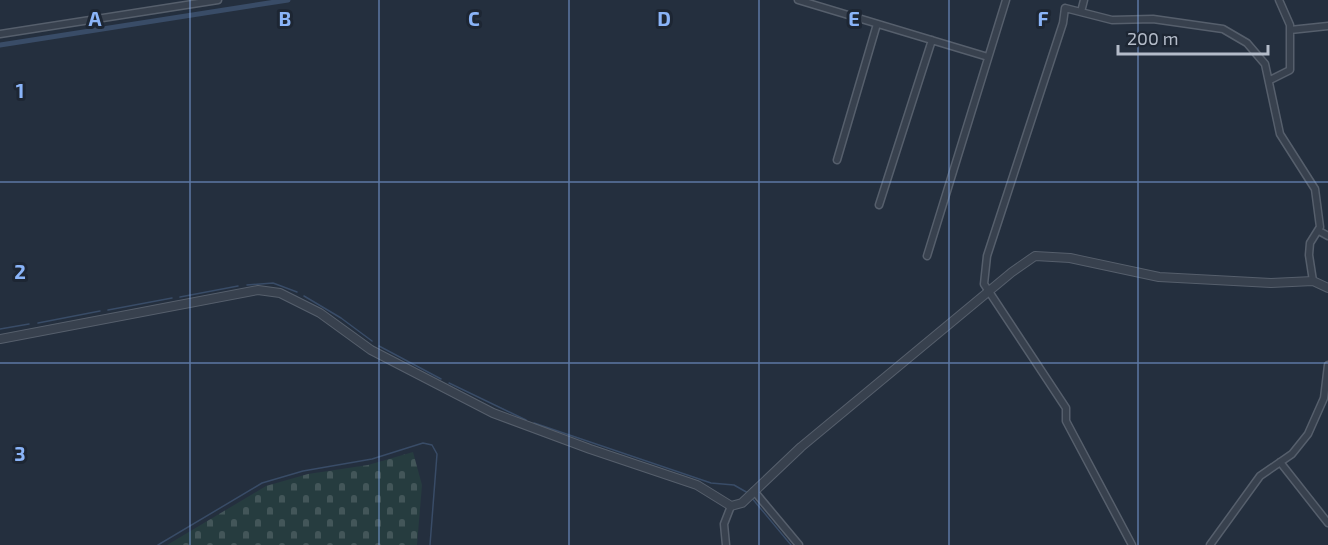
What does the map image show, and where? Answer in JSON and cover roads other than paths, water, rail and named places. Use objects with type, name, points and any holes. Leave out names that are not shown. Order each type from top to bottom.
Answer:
[{"type":"street","points":[[0,34],[218,0]]},
{"type":"street","points":[[798,0],[988,57]]},
{"type":"street","points":[[927,256],[1006,0]]},
{"type":"street","points":[[1081,12],[1084,0]]},
{"type":"street","points":[[1270,80],[1290,70],[1290,30],[1279,0]]},
{"type":"street","points":[[1132,545],[1066,421],[1066,408],[984,284],[987,256],[1064,23],[1065,8],[1112,20],[1163,20],[1223,29],[1247,43],[1265,64],[1280,134],[1315,189],[1319,231],[1310,243],[1309,255],[1313,281]]},
{"type":"street","points":[[837,160],[877,24]]},
{"type":"street","points":[[1290,30],[1328,26]]},
{"type":"street","points":[[879,205],[932,40]]},
{"type":"street","points":[[1319,231],[1328,236]]},
{"type":"street","points":[[0,339],[258,290],[280,293],[320,313],[371,350],[493,413],[590,450],[697,485],[731,506],[742,503],[801,447],[1012,272],[1035,256],[1070,258],[1159,277],[1271,283],[1313,281],[1328,288]]},
{"type":"street","points":[[1210,545],[1260,476],[1292,454],[1308,434],[1324,398],[1328,365]]},
{"type":"street","points":[[1280,462],[1328,524]]},
{"type":"street","points":[[751,494],[799,545]]},
{"type":"street","points":[[726,545],[724,524],[731,506]]},
{"type":"waterway","points":[[0,45],[288,0]]},
{"type":"waterway","points":[[247,285],[273,283],[297,292]]},
{"type":"waterway","points":[[180,297],[238,286]]},
{"type":"waterway","points":[[304,296],[341,318],[372,341]]},
{"type":"waterway","points":[[108,310],[172,298]]},
{"type":"waterway","points":[[38,323],[100,311]]},
{"type":"waterway","points":[[0,329],[29,324]]},
{"type":"waterway","points":[[379,346],[441,379]]},
{"type":"waterway","points":[[449,383],[526,420]]},
{"type":"waterway","points":[[534,423],[711,483],[734,485],[748,493]]},
{"type":"waterway","points":[[158,545],[262,483],[303,471],[372,459],[423,443],[432,445],[437,454],[430,545]]},
{"type":"waterway","points":[[751,497],[791,545]]}]
